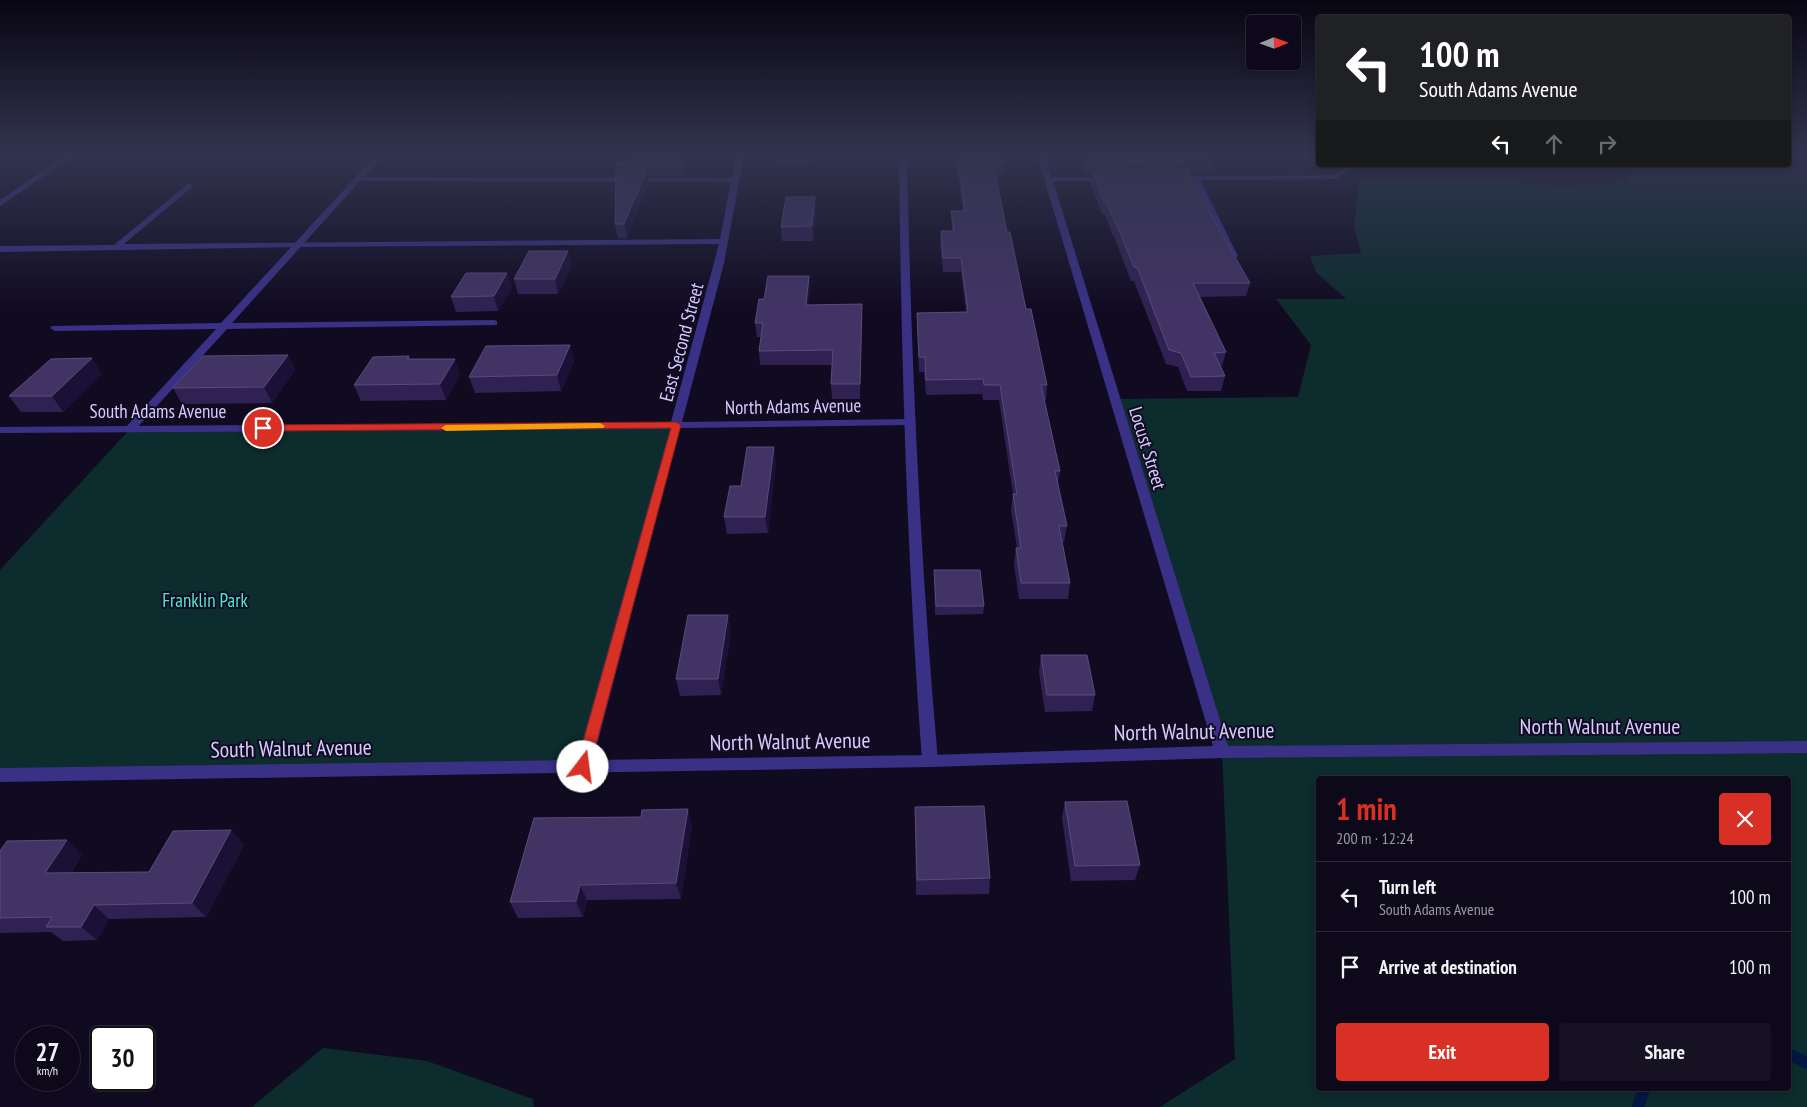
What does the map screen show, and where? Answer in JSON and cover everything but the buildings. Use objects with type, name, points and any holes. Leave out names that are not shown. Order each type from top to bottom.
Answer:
[{"type":"street","points":[[116,247],[163,207]]},
{"type":"street","points":[[130,429],[333,207]]},
{"type":"street","name":"East Second Street","points":[[583,767],[676,425],[724,241],[731,207]]},
{"type":"street","points":[[904,207],[905,298],[919,636],[930,761]]},
{"type":"street","name":"Locust Street","points":[[1056,207],[1222,752]]},
{"type":"street","points":[[1209,207],[1237,262]]},
{"type":"street","points":[[0,248],[724,241]]},
{"type":"street","points":[[55,328],[494,323]]},
{"type":"street","name":"North Adams Avenue","points":[[676,425],[910,422]]},
{"type":"street","name":"South Adams Avenue","points":[[0,430],[676,425]]},
{"type":"street","name":"North Walnut Avenue","points":[[583,767],[930,761],[1222,752],[1807,747]]},
{"type":"street","name":"South Walnut Avenue","points":[[0,774],[583,767]]},
{"type":"green space","points":[[1356,207],[1807,207],[1807,1107],[1160,1107],[1235,1059],[1222,752],[1115,399],[1298,397],[1311,345],[1276,299],[1346,299],[1316,272],[1310,256],[1361,253],[1354,226]]},
{"type":"green space","name":"Franklin Park","points":[[677,425],[583,767],[0,775],[0,570],[130,429]]},
{"type":"green space","points":[[323,1048],[427,1061],[533,1099],[534,1107],[252,1107]]},
{"type":"waterway","points":[[1791,1055],[1807,1063]]},
{"type":"waterway","points":[[1638,1107],[1643,1091]]},
{"type":"slow traffic","points":[[446,428],[600,426]]},
{"type":"route","points":[[263,428],[472,428],[676,425],[583,767]]}]
